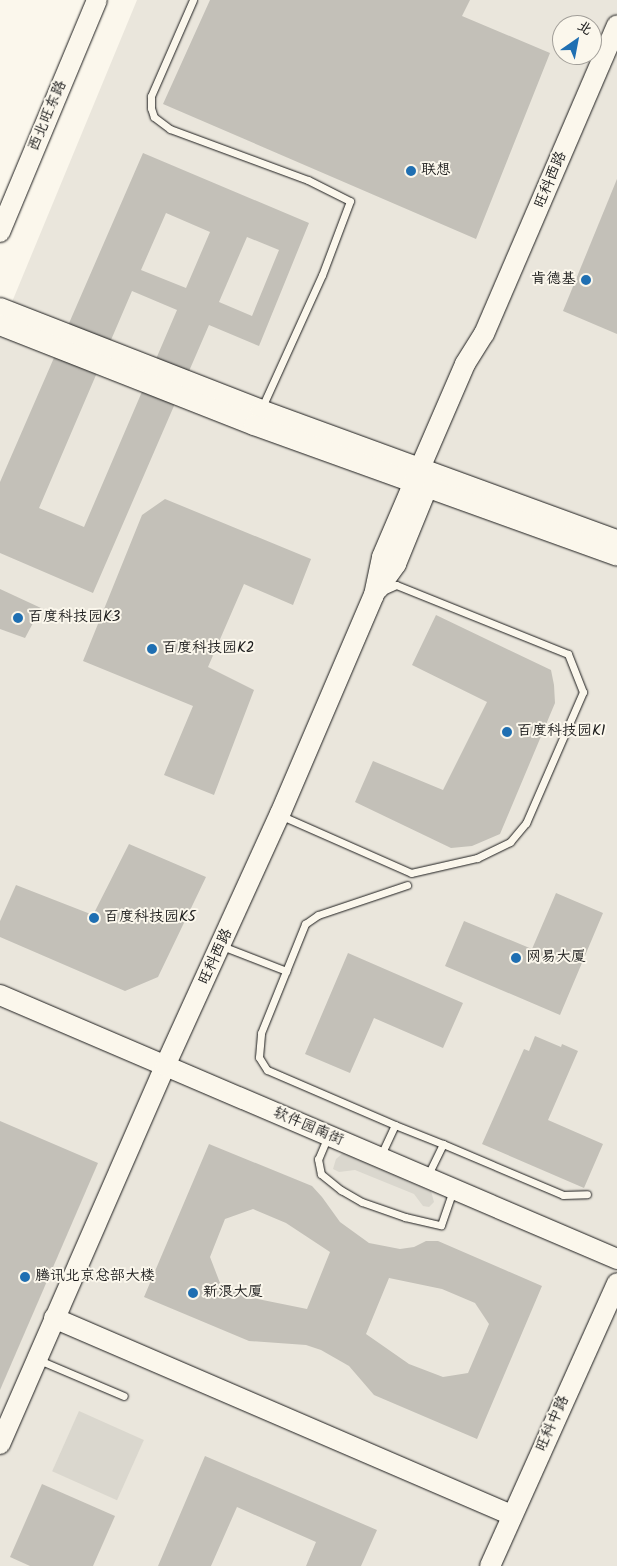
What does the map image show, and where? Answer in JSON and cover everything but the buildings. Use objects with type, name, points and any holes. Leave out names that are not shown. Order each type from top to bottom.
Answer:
[{"type":"street","name":"西北旺东路","points":[[0,232],[97,0]]},
{"type":"street","name":"旺科西路","points":[[0,1444],[165,1066],[280,814],[374,595],[396,564],[424,477],[478,365],[484,334],[617,26]]},
{"type":"street","points":[[0,308],[261,410],[617,556]]},
{"type":"street","points":[[0,325],[254,425],[424,477],[617,540]]},
{"type":"street","name":"软件园南街","points":[[0,995],[617,1259]]},
{"type":"street","name":"旺科中路","points":[[490,1566],[617,1283]]},
{"type":"street","points":[[54,1318],[512,1515]]},
{"type":"lane","points":[[193,0],[151,96],[151,108],[154,117],[170,129],[308,180],[350,201],[322,274],[261,410]]},
{"type":"lane","points":[[280,814],[411,873],[477,858],[510,842],[526,823],[580,700],[583,692],[568,654],[396,585],[374,595]]},
{"type":"lane","points":[[407,885],[318,915],[305,924],[261,1033],[259,1057],[268,1070],[395,1125],[563,1195],[587,1194]]},
{"type":"lane","points":[[221,946],[286,972]]},
{"type":"lane","points":[[380,1158],[395,1125]]},
{"type":"lane","points":[[328,1136],[318,1159],[321,1174],[341,1190],[362,1202],[405,1217],[441,1225],[453,1189]]},
{"type":"lane","points":[[427,1178],[444,1144]]},
{"type":"lane","points":[[36,1359],[124,1396]]},
{"type":"shaded area","points":[[137,0],[617,0],[617,1566],[0,1566],[0,331]]},
{"type":"shaded area","points":[[343,1153],[431,1191],[434,1202],[429,1207],[423,1206],[414,1194],[355,1170],[339,1172],[333,1169],[336,1159]]},
{"type":"shaded area","points":[[79,1411],[144,1440],[117,1500],[52,1471]]},
{"type":"place","name":"联想","points":[[411,171]]},
{"type":"place","name":"肯德基","points":[[586,280]]},
{"type":"place","name":"百度科技园K3","points":[[18,618]]},
{"type":"place","name":"百度科技园K2","points":[[152,649]]},
{"type":"place","name":"百度科技园K1","points":[[507,732]]},
{"type":"place","name":"百度科技园K5","points":[[94,918]]},
{"type":"place","name":"网易大厦","points":[[516,958]]},
{"type":"place","name":"腾讯北京总部大楼","points":[[25,1277]]},
{"type":"place","name":"新浪大厦","points":[[193,1293]]}]
